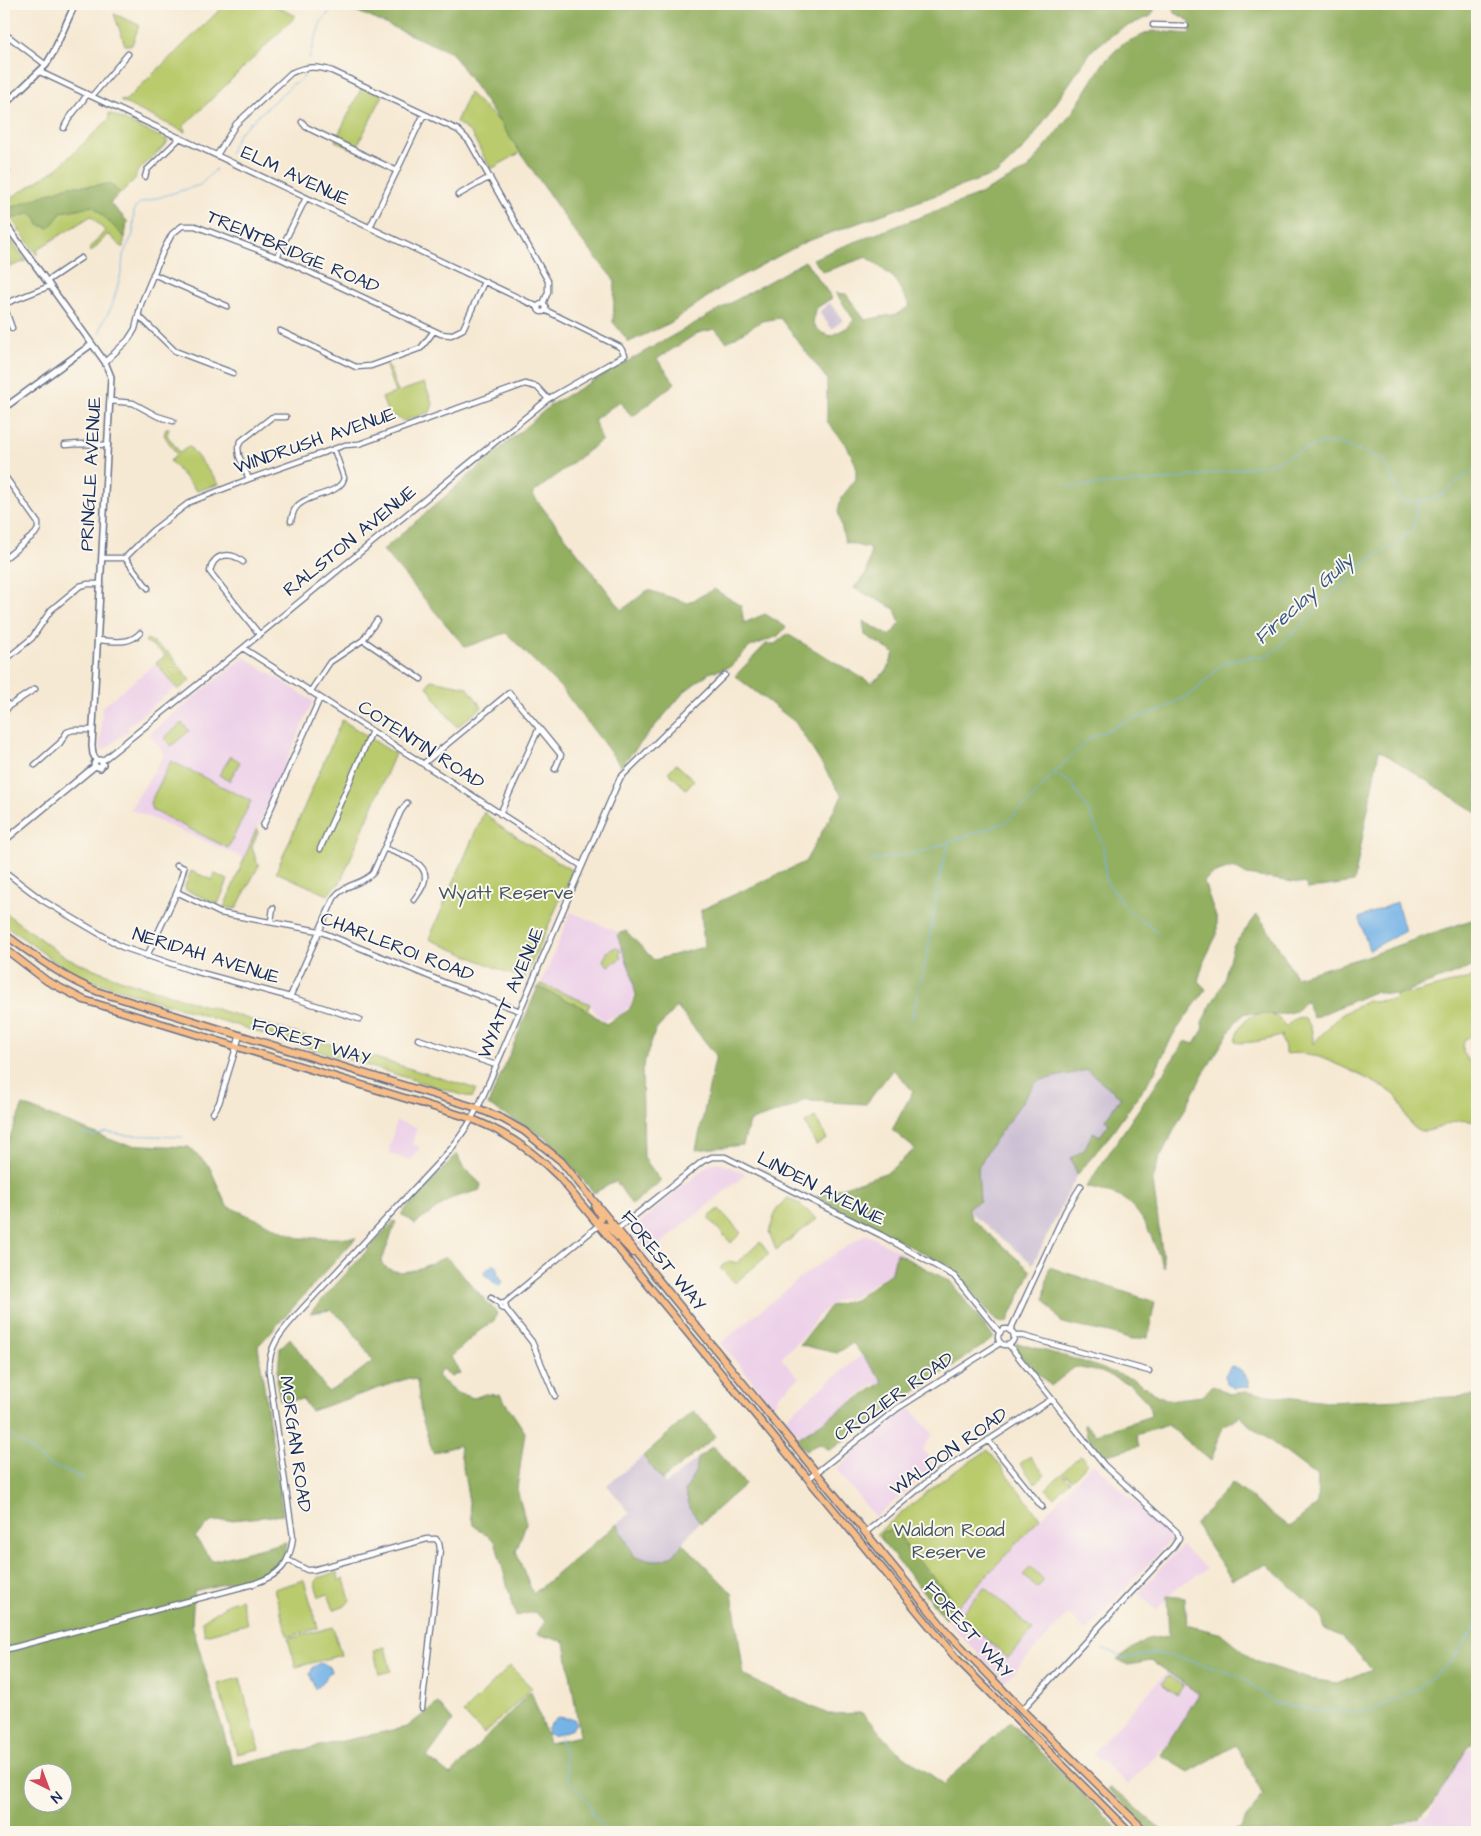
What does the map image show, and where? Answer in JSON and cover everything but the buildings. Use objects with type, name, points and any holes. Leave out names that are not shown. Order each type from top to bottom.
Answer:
[{"type":"main road","name":"FOREST WAY","points":[[4,934],[52,969],[87,988],[478,1108],[503,1119],[537,1140],[580,1183],[947,1632],[1022,1710],[1146,1832]]},
{"type":"main road","name":"FOREST WAY","points":[[4,948],[47,980],[84,1000],[472,1118],[496,1129],[533,1152],[559,1176],[956,1658],[1130,1832]]},
{"type":"main road","points":[[580,1183],[584,1194],[600,1214],[599,1225],[607,1226],[632,1252],[640,1256]]},
{"type":"street","points":[[4,105],[46,65],[75,4]]},
{"type":"street","points":[[1153,24],[1186,26]]},
{"type":"street","points":[[4,33],[46,65]]},
{"type":"street","points":[[64,128],[66,122],[128,54]]},
{"type":"street","points":[[217,155],[236,124],[291,73],[301,68],[312,66],[332,71],[458,130],[469,141],[548,281],[548,292],[544,307]]},
{"type":"street","name":"ELM AVENUE","points":[[40,72],[538,307],[540,312],[544,307]]},
{"type":"street","points":[[370,227],[424,114]]},
{"type":"street","points":[[302,122],[306,127],[397,170]]},
{"type":"street","points":[[144,177],[147,170],[180,138]]},
{"type":"street","points":[[458,195],[490,177]]},
{"type":"street","points":[[277,258],[306,198]]},
{"type":"street","name":"PRINGLE AVENUE","points":[[4,222],[105,362],[111,377],[92,751],[99,760]]},
{"type":"street","name":"TRENTBRIDGE ROAD","points":[[105,362],[128,340],[135,329],[141,304],[153,274],[172,234],[182,226],[195,226],[277,258],[434,331],[450,335],[463,329],[484,282]]},
{"type":"street","points":[[12,328],[4,305],[48,284],[81,258]]},
{"type":"street","points":[[153,274],[227,306]]},
{"type":"street","name":"RALSTON AVENUE","points":[[4,841],[95,766],[101,767],[99,760],[243,648],[548,399],[625,355],[620,347],[544,307]]},
{"type":"street","points":[[139,316],[175,351],[233,374]]},
{"type":"street","points":[[280,331],[356,367],[371,366],[421,348],[434,331]]},
{"type":"street","points":[[4,408],[92,344]]},
{"type":"street","name":"WINDRUSH AVENUE","points":[[125,558],[152,531],[190,502],[249,479],[334,449],[359,444],[524,384],[537,387],[548,399]]},
{"type":"street","points":[[110,402],[133,403],[157,416],[174,421]]},
{"type":"street","points":[[249,479],[239,456],[238,447],[242,441],[272,418],[286,417]]},
{"type":"street","points":[[65,446],[80,444],[108,445]]},
{"type":"street","points":[[291,521],[295,509],[303,502],[337,488],[344,481],[334,449]]},
{"type":"street","points":[[4,559],[35,534],[38,529],[38,523],[5,479]]},
{"type":"street","points":[[243,562],[233,555],[225,555],[214,562],[210,572],[259,634]]},
{"type":"street","points":[[102,558],[125,558],[148,588]]},
{"type":"street","points":[[4,661],[32,638],[51,610],[80,586],[101,584]]},
{"type":"street","points":[[310,692],[330,662],[363,640],[377,620]]},
{"type":"street","points":[[98,640],[124,642],[134,640],[140,633]]},
{"type":"street","points":[[363,640],[421,679]]},
{"type":"street","name":"COTENTIN ROAD","points":[[243,648],[582,866]]},
{"type":"street","name":"WYATT AVENUE","points":[[478,1108],[620,778],[726,676]]},
{"type":"street","points":[[4,713],[9,706],[36,689]]},
{"type":"street","points":[[423,764],[510,693],[561,755],[556,769]]},
{"type":"street","points":[[263,826],[320,698]]},
{"type":"street","points":[[4,700],[9,706]]},
{"type":"street","points":[[500,814],[539,728]]},
{"type":"street","points":[[35,764],[60,744],[67,732],[73,730],[93,730]]},
{"type":"street","points":[[320,849],[372,731]]},
{"type":"street","points":[[290,997],[336,895],[343,889],[369,877],[376,868],[401,811],[407,802]]},
{"type":"street","points":[[384,848],[416,862],[423,868],[426,875],[425,881],[414,900]]},
{"type":"street","points":[[147,956],[176,892],[184,868],[177,865]]},
{"type":"street","name":"NERIDAH AVENUE","points":[[4,871],[42,900],[122,948],[190,970],[290,997],[359,1019]]},
{"type":"street","name":"CHARLEROI ROAD","points":[[176,892],[220,913],[319,931],[442,982],[520,1011]]},
{"type":"street","points":[[271,921],[273,908]]},
{"type":"street","points":[[213,1113],[219,1103],[240,1035]]},
{"type":"street","points":[[418,1039],[496,1065]]},
{"type":"street","name":"MORGAN ROAD","points":[[288,1560],[293,1537],[269,1372],[272,1348],[279,1335],[300,1310],[452,1148],[478,1108]]},
{"type":"street","name":"LINDEN AVENUE","points":[[618,1229],[703,1161],[712,1157],[724,1157],[881,1235],[954,1276],[1000,1333]]},
{"type":"street","points":[[1010,1330],[1066,1210],[1081,1186]]},
{"type":"street","points":[[503,1302],[599,1225]]},
{"type":"street","points":[[491,1296],[503,1302],[506,1310],[532,1342],[555,1396]]},
{"type":"street","points":[[1010,1330],[1003,1330],[1000,1333],[1000,1342],[1009,1344],[1014,1336]]},
{"type":"street","points":[[1010,1330],[1014,1336]]},
{"type":"street","points":[[1014,1336],[1024,1336],[1149,1371]]},
{"type":"street","name":"CROZIER ROAD","points":[[808,1479],[898,1408],[1000,1342]]},
{"type":"street","points":[[1009,1344],[1104,1465],[1177,1532],[1179,1538],[1174,1547],[1022,1710]]},
{"type":"street","name":"WALDON ROAD","points":[[865,1533],[938,1473],[1052,1399]]},
{"type":"street","points":[[988,1440],[1042,1507]]},
{"type":"street","points":[[4,1650],[260,1582],[277,1574],[288,1560],[307,1570],[313,1570],[427,1539],[436,1539],[440,1549],[422,1708]]},
{"type":"shaded area","points":[[830,303],[843,320],[832,329],[819,312]]},
{"type":"shaded area","points":[[244,657],[313,701],[244,858],[130,809],[165,754],[149,734]]},
{"type":"shaded area","points":[[156,663],[176,687],[127,727],[129,730],[104,750],[100,748],[102,707]]},
{"type":"shaded area","points":[[571,912],[627,936],[641,974],[630,1006],[620,1015],[603,1020],[590,1004],[541,984]]},
{"type":"shaded area","points":[[1087,1069],[1121,1097],[1105,1120],[1109,1123],[1100,1136],[1071,1158],[1077,1175],[1033,1264],[973,1215],[965,1202],[980,1194],[978,1168],[989,1148],[1036,1081]]},
{"type":"shaded area","points":[[396,1121],[417,1127],[412,1144],[420,1147],[411,1160],[392,1155],[389,1150]]},
{"type":"shaded area","points":[[718,1162],[746,1174],[648,1254],[634,1237],[635,1227],[711,1163]]},
{"type":"shaded area","points":[[866,1234],[902,1253],[894,1270],[854,1297],[840,1299],[831,1304],[816,1318],[808,1332],[781,1358],[799,1378],[779,1395],[773,1406],[721,1343],[809,1271]]},
{"type":"shaded area","points":[[865,1352],[902,1399],[893,1405],[875,1383],[803,1440],[785,1418]]},
{"type":"shaded area","points":[[911,1409],[933,1434],[923,1449],[935,1467],[875,1517],[836,1469],[883,1429]]},
{"type":"shaded area","points":[[643,1456],[666,1484],[699,1457],[695,1472],[685,1492],[691,1510],[700,1522],[674,1556],[658,1561],[635,1557],[617,1524],[630,1513],[607,1485]]},
{"type":"shaded area","points":[[1093,1463],[1169,1534],[1169,1541],[1086,1631],[1068,1614],[1005,1681],[946,1619]]},
{"type":"shaded area","points":[[1182,1546],[1207,1569],[1179,1586],[1156,1610],[1138,1593]]},
{"type":"shaded area","points":[[1170,1669],[1217,1692],[1128,1785],[1093,1753]]},
{"type":"shaded area","points":[[1477,1744],[1477,1832],[1386,1832],[1429,1815],[1462,1753]]},
{"type":"green space","points":[[226,4],[271,4],[296,16],[184,126],[185,132],[120,101],[126,100]]},
{"type":"green space","points":[[340,4],[1155,4],[1156,6],[1151,16],[1120,29],[1092,50],[1029,143],[998,173],[805,242],[726,284],[670,323],[629,342],[613,322],[615,281],[575,232],[452,53]]},
{"type":"green space","points":[[1173,4],[1477,4],[1477,813],[1379,750],[1354,882],[1307,889],[1306,884],[1247,875],[1233,867],[1210,875],[1204,882],[1217,920],[1217,934],[1204,961],[1198,981],[1206,989],[1173,1035],[1153,1075],[1112,1133],[1077,1175],[1071,1158],[1084,1150],[1093,1132],[1100,1136],[1109,1124],[1105,1120],[1121,1097],[1087,1070],[1037,1081],[989,1148],[978,1168],[980,1201],[968,1207],[972,1219],[1031,1271],[1008,1321],[1003,1323],[996,1321],[950,1267],[815,1197],[888,1172],[915,1149],[892,1130],[913,1091],[893,1069],[866,1104],[805,1099],[796,1106],[749,1122],[743,1145],[696,1150],[716,1055],[677,1007],[655,1031],[642,1070],[644,1158],[661,1181],[632,1205],[616,1181],[594,1193],[549,1140],[488,1105],[538,987],[584,1008],[606,1024],[629,1010],[636,996],[632,975],[617,935],[626,931],[654,960],[704,947],[701,910],[805,862],[842,796],[795,722],[735,676],[766,644],[775,644],[787,634],[871,683],[887,671],[894,653],[865,635],[863,621],[890,636],[900,624],[895,609],[854,588],[867,572],[871,549],[845,542],[838,511],[841,498],[856,479],[856,465],[848,448],[827,421],[827,379],[780,318],[762,321],[727,342],[715,329],[698,333],[657,359],[675,383],[632,417],[620,401],[594,420],[602,440],[532,494],[622,610],[648,590],[688,603],[714,589],[741,606],[744,623],[765,614],[786,627],[778,636],[750,647],[730,667],[709,673],[685,691],[621,766],[562,689],[506,633],[465,647],[383,550],[552,404],[805,261],[832,298],[815,309],[813,324],[822,333],[831,336],[848,327],[854,320],[836,293],[846,294],[865,320],[897,314],[910,306],[894,278],[867,257],[823,272],[813,259],[976,196],[1028,169],[1074,110],[1104,62],[1122,44],[1152,31],[1190,34],[1190,21],[1175,13]]},
{"type":"green space","points":[[114,14],[139,25],[132,45],[125,45]]},
{"type":"green space","points":[[363,85],[383,95],[355,150],[335,141]]},
{"type":"green space","points":[[469,93],[503,125],[532,146],[491,169],[471,133],[456,122]]},
{"type":"green space","points":[[109,113],[167,140],[167,143],[137,172],[135,179],[110,203],[127,221],[123,248],[108,234],[91,252],[89,249],[105,231],[91,216],[38,249],[37,255],[4,208],[4,202],[57,169],[109,119]]},
{"type":"green space","points":[[110,184],[120,193],[110,203],[127,221],[125,238],[93,206],[62,212],[49,228],[39,225],[36,217],[30,213],[12,219],[5,210],[69,186]]},
{"type":"green space","points":[[4,230],[26,261],[4,269]]},
{"type":"green space","points":[[388,365],[398,392],[424,383],[433,404],[430,412],[403,421],[388,413],[382,398],[395,393],[386,366]]},
{"type":"green space","points":[[166,428],[169,428],[167,435],[180,453],[189,446],[219,484],[197,491],[170,461],[177,455],[164,435]]},
{"type":"green space","points":[[147,639],[169,653],[190,680],[178,690],[156,663],[166,655],[145,641]]},
{"type":"green space","points":[[431,680],[467,687],[482,707],[457,727],[427,686]]},
{"type":"green space","points":[[342,720],[395,754],[340,883],[328,895],[276,872]]},
{"type":"green space","points":[[182,723],[189,731],[171,746],[164,738]]},
{"type":"green space","points":[[231,756],[240,762],[229,781],[219,775]]},
{"type":"green space","points":[[171,761],[251,801],[228,848],[152,810],[150,803]]},
{"type":"green space","points":[[676,764],[694,780],[686,789],[668,772]]},
{"type":"green space","name":"Wyatt Reserve","points":[[484,812],[499,826],[571,870],[570,877],[524,980],[429,939]]},
{"type":"green space","points":[[257,828],[258,833],[252,847],[259,865],[236,909],[224,907]]},
{"type":"green space","points":[[191,871],[212,880],[215,874],[228,880],[218,904],[186,890],[185,886]]},
{"type":"green space","points":[[4,912],[59,953],[76,962],[125,981],[476,1089],[472,1098],[86,979],[58,964],[4,924]]},
{"type":"green space","points":[[1257,915],[1266,926],[1296,977],[1364,957],[1477,918],[1477,965],[1397,995],[1374,992],[1313,1018],[1306,1000],[1296,1011],[1278,1015],[1246,1013],[1236,1021],[1202,1076],[1158,1161],[1153,1181],[1164,1268],[1152,1238],[1136,1210],[1120,1197],[1086,1187],[1185,1041],[1194,1044],[1203,1030],[1202,1022],[1223,983],[1233,946]]},
{"type":"green space","points":[[616,947],[621,951],[619,954],[621,958],[609,966],[603,961],[608,951]]},
{"type":"green space","points":[[1477,976],[1477,1034],[1465,1039],[1463,1052],[1469,1062],[1477,1066],[1477,1123],[1459,1121],[1430,1130],[1418,1130],[1411,1124],[1398,1099],[1390,1091],[1319,1057],[1309,1054],[1285,1054],[1282,1035],[1258,1041],[1235,1042],[1242,1024],[1249,1018],[1264,1013],[1279,1019],[1286,1027],[1292,1020],[1298,1018],[1307,1020],[1312,1031],[1313,1044],[1340,1015],[1367,1001],[1393,1000],[1397,995],[1418,992]]},
{"type":"green space","points":[[541,984],[590,1004],[578,1032],[528,1011]]},
{"type":"green space","points":[[23,1105],[122,1144],[189,1147],[209,1166],[227,1206],[299,1238],[356,1238],[258,1346],[283,1515],[211,1522],[195,1537],[212,1561],[286,1542],[285,1554],[273,1572],[194,1591],[192,1625],[233,1765],[407,1727],[438,1703],[453,1721],[427,1757],[450,1775],[531,1691],[549,1743],[580,1736],[565,1642],[537,1634],[545,1621],[534,1612],[516,1616],[495,1541],[473,1525],[459,1445],[433,1453],[421,1415],[417,1380],[409,1378],[311,1411],[303,1399],[280,1400],[277,1383],[280,1348],[290,1338],[328,1392],[373,1361],[348,1324],[331,1310],[310,1313],[394,1221],[396,1222],[381,1263],[388,1269],[404,1272],[446,1257],[497,1313],[494,1321],[479,1331],[451,1357],[460,1373],[451,1377],[442,1369],[437,1376],[457,1393],[474,1398],[485,1394],[498,1395],[499,1393],[525,1432],[517,1489],[526,1523],[516,1552],[533,1594],[617,1524],[635,1557],[662,1560],[673,1555],[683,1543],[732,1593],[744,1676],[828,1714],[862,1713],[897,1751],[944,1784],[1010,1722],[1121,1832],[4,1832],[4,1143],[7,1144]]},
{"type":"green space","points":[[815,1117],[827,1139],[816,1145],[805,1123]]},
{"type":"green space","points":[[457,1154],[463,1167],[481,1184],[480,1190],[452,1198],[415,1224],[401,1214]]},
{"type":"green space","points":[[788,1198],[799,1204],[817,1219],[776,1250],[769,1232],[777,1208]]},
{"type":"green space","points":[[719,1209],[741,1233],[731,1243],[708,1218]]},
{"type":"green space","points":[[760,1242],[769,1254],[735,1283],[720,1268],[729,1261],[737,1263]]},
{"type":"green space","points":[[896,1253],[950,1281],[994,1338],[830,1450],[820,1444],[805,1450],[795,1440],[883,1382],[853,1343],[837,1353],[800,1345],[830,1306],[855,1300],[892,1272]]},
{"type":"green space","points":[[1049,1267],[1155,1302],[1148,1337],[1131,1340],[1114,1334],[1062,1323],[1044,1299]]},
{"type":"green space","points":[[1017,1343],[1078,1360],[1135,1380],[1168,1400],[1203,1396],[1213,1385],[1229,1394],[1246,1392],[1326,1402],[1477,1396],[1477,1739],[1468,1747],[1434,1803],[1420,1817],[1380,1832],[1231,1832],[1241,1827],[1263,1794],[1236,1745],[1189,1772],[1161,1755],[1199,1694],[1151,1661],[1128,1665],[1117,1659],[1147,1639],[1169,1636],[1167,1596],[1185,1598],[1187,1625],[1222,1634],[1255,1661],[1309,1679],[1337,1683],[1372,1669],[1342,1637],[1325,1629],[1321,1615],[1267,1564],[1232,1580],[1195,1524],[1232,1483],[1289,1527],[1317,1505],[1318,1477],[1240,1416],[1223,1426],[1211,1461],[1168,1425],[1136,1435],[1139,1446],[1100,1457],[1087,1436],[1084,1423],[1096,1434],[1151,1416],[1149,1404],[1131,1385],[1101,1372],[1075,1367],[1051,1386],[1014,1350]]},
{"type":"green space","points":[[694,1411],[716,1436],[662,1480],[643,1456]]},
{"type":"green space","points":[[713,1446],[745,1484],[701,1523],[691,1510],[685,1492],[695,1472],[699,1457]]},
{"type":"green space","name":"Waldon Road Reserve","points":[[988,1450],[1040,1518],[946,1619],[876,1534],[943,1479]]},
{"type":"green space","points":[[1080,1455],[1088,1463],[1072,1480],[1063,1472]]},
{"type":"green space","points":[[1030,1456],[1045,1475],[1035,1483],[1020,1464]]},
{"type":"green space","points":[[1062,1473],[1070,1481],[1054,1497],[1046,1489]]},
{"type":"green space","points":[[890,1530],[900,1535],[905,1546],[950,1595],[951,1606],[946,1619],[882,1542],[880,1535],[882,1532]]},
{"type":"green space","points":[[1031,1567],[1044,1580],[1037,1588],[1023,1575]]},
{"type":"green space","points":[[337,1572],[339,1581],[344,1579],[350,1600],[345,1606],[334,1610],[328,1594],[319,1597],[315,1584],[318,1578]]},
{"type":"green space","points":[[304,1580],[318,1628],[288,1637],[274,1589]]},
{"type":"green space","points":[[985,1587],[1033,1630],[1008,1658],[960,1615]]},
{"type":"green space","points":[[241,1599],[247,1624],[205,1635],[202,1621],[231,1602]]},
{"type":"green space","points":[[333,1627],[341,1655],[296,1667],[288,1639]]},
{"type":"green space","points":[[385,1647],[391,1671],[379,1674],[374,1650]]},
{"type":"green space","points":[[510,1666],[532,1688],[484,1734],[463,1713]]},
{"type":"green space","points":[[1168,1676],[1183,1686],[1177,1695],[1162,1684]]},
{"type":"green space","points":[[240,1678],[259,1749],[237,1754],[218,1684]]},
{"type":"green space","points":[[1110,1787],[1123,1796],[1163,1832],[1153,1832],[1108,1789]]},
{"type":"water","points":[[1397,902],[1405,931],[1369,950],[1359,918]]},
{"type":"water","points":[[494,1264],[498,1268],[497,1273],[503,1282],[498,1286],[483,1273]]},
{"type":"water","points":[[1231,1366],[1238,1368],[1244,1373],[1249,1387],[1234,1388],[1226,1383],[1225,1375]]},
{"type":"water","points":[[320,1663],[329,1666],[331,1671],[315,1690],[310,1674],[313,1667]]},
{"type":"water","points":[[558,1717],[574,1719],[576,1723],[572,1729],[553,1736],[547,1733],[548,1727]]},
{"type":"waterway","points":[[309,58],[321,22],[333,8],[334,4]]},
{"type":"waterway","points":[[230,152],[239,133],[293,84],[305,76]]},
{"type":"waterway","points":[[100,333],[102,324],[112,306],[122,270],[123,255],[133,234],[134,209],[140,203],[200,185],[216,169]]},
{"type":"waterway","points":[[1069,487],[1177,479],[1270,464],[1318,444],[1338,443],[1382,459],[1402,500],[1406,504],[1411,501],[1418,502]]},
{"type":"waterway","name":"Fireclay Gully","points":[[870,861],[924,851],[1006,822],[1032,799],[1054,773],[1090,738],[1127,721],[1161,710],[1194,692],[1223,663],[1242,658],[1267,656],[1274,652],[1365,562],[1396,545],[1413,528],[1418,502],[1441,496],[1459,480],[1477,468]]},
{"type":"waterway","points":[[1054,773],[1071,783],[1090,813],[1103,844],[1106,881],[1126,908],[1159,934]]},
{"type":"waterway","points":[[911,1020],[927,957],[940,874],[949,843]]},
{"type":"waterway","points":[[82,1133],[95,1136],[106,1132],[124,1135],[183,1137]]},
{"type":"waterway","points":[[4,1413],[9,1433],[48,1464],[85,1479]]},
{"type":"waterway","points":[[1103,1649],[1113,1652],[1122,1658],[1153,1653],[1181,1658],[1242,1677],[1275,1703],[1325,1712],[1369,1712],[1417,1689],[1452,1661],[1477,1625]]},
{"type":"waterway","points":[[560,1733],[569,1780],[591,1805],[592,1815],[609,1832]]}]
